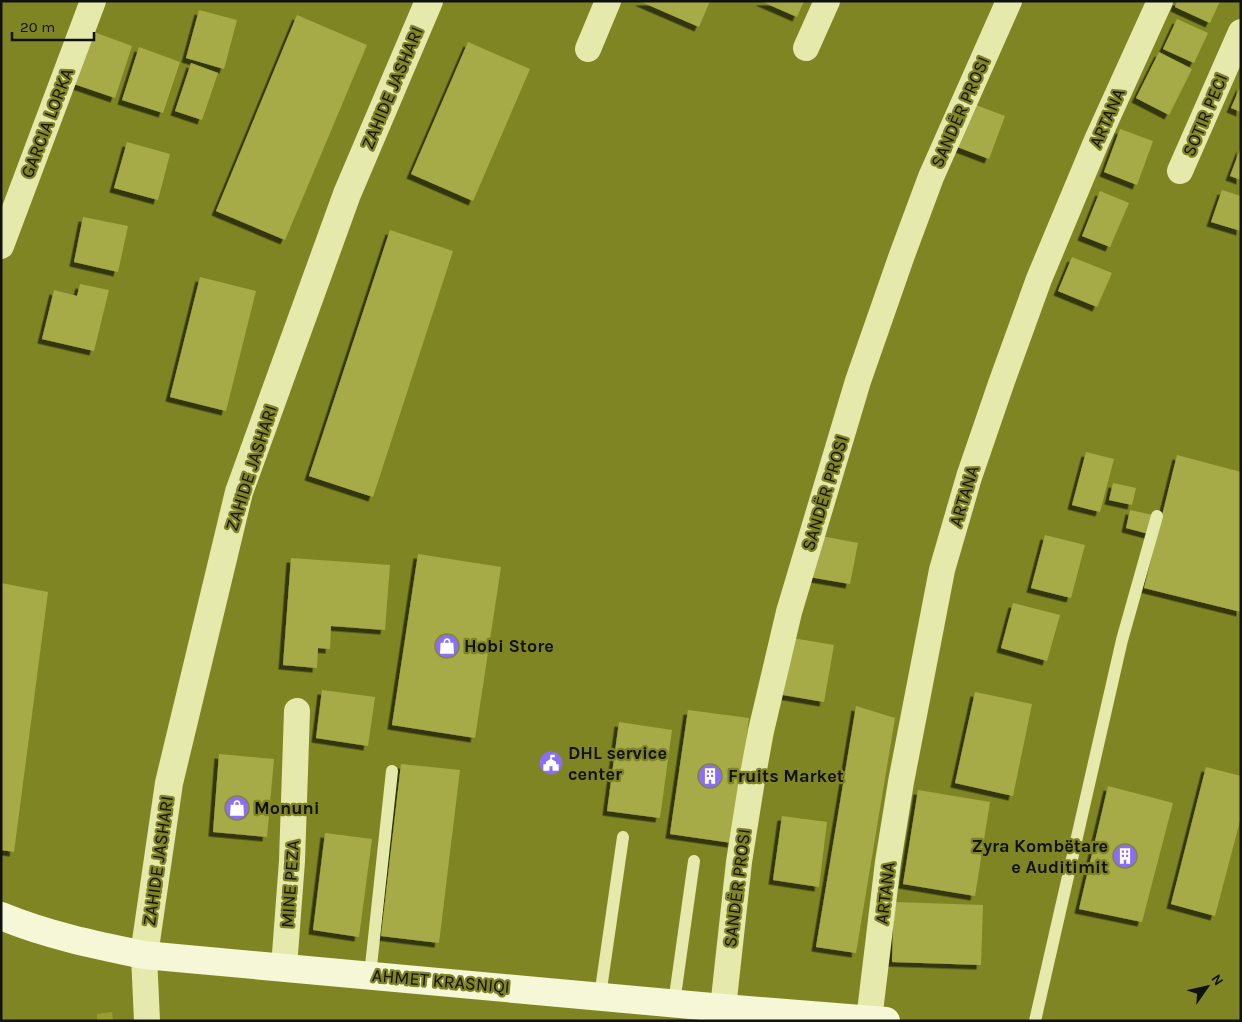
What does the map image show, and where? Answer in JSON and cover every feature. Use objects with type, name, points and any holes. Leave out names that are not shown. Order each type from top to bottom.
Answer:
[{"type":"main road","name":"AHMET KRASNIQI","points":[[1,916],[25,926],[84,943],[144,955],[723,1008],[878,1020]]},
{"type":"street","name":"GARCIA LORKA","points":[[1,246],[93,1]]},
{"type":"street","name":"ZAHIDE JASHARI","points":[[144,955],[169,783],[239,492],[347,194],[429,1]]},
{"type":"street","points":[[588,49],[608,1]]},
{"type":"street","points":[[806,48],[827,1]]},
{"type":"street","name":"SANDËR PROSI","points":[[723,1008],[739,862],[752,780],[761,732],[789,612],[858,381],[909,238],[931,177],[1009,1]]},
{"type":"street","name":"ARTANA","points":[[878,1020],[892,835],[942,570],[969,477],[1039,279],[1097,140],[1160,1]]},
{"type":"street","name":"SOTIR PECI","points":[[1180,171],[1241,32]]},
{"type":"street","name":"MINE PEZA","points":[[284,967],[292,861],[297,711]]},
{"type":"street","points":[[144,955],[147,1021]]},
{"type":"lane","points":[[1035,1021],[1122,640],[1157,516]]},
{"type":"lane","points":[[370,975],[392,771]]},
{"type":"lane","points":[[600,996],[623,837]]},
{"type":"lane","points":[[674,1003],[694,861]]},
{"type":"shaded area","points":[[112,1012],[113,1021],[97,1021],[97,1014]]},
{"type":"building","points":[[639,1],[710,1],[699,27]]},
{"type":"building","points":[[760,1],[804,1],[797,17]]},
{"type":"building","points":[[1177,1],[1220,1],[1210,23],[1175,7]]},
{"type":"building","points":[[199,10],[237,20],[224,69],[186,58]]},
{"type":"building","points":[[297,15],[367,45],[285,240],[216,211]]},
{"type":"building","points":[[1177,19],[1208,33],[1194,63],[1163,49]]},
{"type":"building","points":[[91,31],[132,46],[115,98],[74,84]]},
{"type":"building","points":[[468,42],[530,69],[473,201],[411,174]]},
{"type":"building","points":[[139,47],[180,62],[163,113],[122,100]]},
{"type":"building","points":[[1159,52],[1192,69],[1169,115],[1136,98]]},
{"type":"building","points":[[191,63],[218,73],[202,120],[175,111]]},
{"type":"building","points":[[1241,85],[1241,112],[1231,108]]},
{"type":"building","points":[[968,102],[1005,116],[989,159],[952,145]]},
{"type":"building","points":[[1120,129],[1153,141],[1137,185],[1104,172]]},
{"type":"building","points":[[127,142],[170,154],[158,200],[114,188]]},
{"type":"building","points":[[1241,147],[1241,180],[1230,176]]},
{"type":"building","points":[[1222,190],[1241,196],[1241,231],[1211,222]]},
{"type":"building","points":[[1100,191],[1129,203],[1110,247],[1082,236]]},
{"type":"building","points":[[83,217],[128,226],[118,272],[74,262]]},
{"type":"building","points":[[390,230],[453,251],[373,497],[309,476]]},
{"type":"building","points":[[1072,257],[1112,273],[1097,307],[1058,291]]},
{"type":"building","points":[[200,277],[256,291],[226,411],[170,397]]},
{"type":"building","points":[[80,284],[109,290],[94,351],[42,339],[54,290],[77,296]]},
{"type":"building","points":[[1086,452],[1114,459],[1100,512],[1072,505]]},
{"type":"building","points":[[1177,455],[1241,472],[1241,612],[1144,588]]},
{"type":"building","points":[[1113,483],[1136,488],[1132,505],[1109,500]]},
{"type":"building","points":[[1130,510],[1153,515],[1149,534],[1126,528]]},
{"type":"building","points":[[816,535],[858,543],[850,584],[809,577]]},
{"type":"building","points":[[1045,535],[1085,545],[1071,598],[1031,588]]},
{"type":"building","name":"Hobi Store","points":[[418,554],[501,567],[475,738],[392,725]]},
{"type":"building","points":[[291,558],[390,565],[385,630],[331,626],[330,649],[318,648],[317,668],[283,665]]},
{"type":"building","points":[[1,583],[48,592],[14,852],[1,850]]},
{"type":"building","points":[[1013,603],[1060,615],[1047,661],[1001,648]]},
{"type":"building","points":[[792,638],[834,645],[824,702],[783,695]]},
{"type":"building","points":[[322,690],[375,697],[368,746],[316,738]]},
{"type":"building","points":[[975,692],[1032,704],[1013,796],[955,783]]},
{"type":"building","points":[[856,706],[895,718],[856,953],[816,947]]},
{"type":"building","name":"Fruits Market","points":[[688,710],[749,718],[732,843],[670,834]]},
{"type":"building","points":[[619,722],[672,730],[660,818],[607,811]]},
{"type":"building","points":[[219,754],[274,759],[267,837],[213,832]]},
{"type":"building","points":[[401,764],[460,770],[439,943],[381,936]]},
{"type":"building","points":[[1206,767],[1241,776],[1241,817],[1215,916],[1171,904]]},
{"type":"building","name":"Zyra Kombëtare e Auditimit","points":[[1108,786],[1173,803],[1142,922],[1079,909]]},
{"type":"building","points":[[918,790],[990,802],[975,896],[903,884]]},
{"type":"building","points":[[782,816],[827,822],[819,887],[773,880]]},
{"type":"building","points":[[325,833],[372,839],[359,937],[313,930]]},
{"type":"building","points":[[894,902],[983,905],[981,965],[892,962]]},
{"type":"place","name":"Hobi Store","points":[[447,646]]},
{"type":"place","name":"DHL service center","points":[[551,763]]},
{"type":"place","name":"Fruits Market","points":[[710,776]]},
{"type":"place","name":"Monuni","points":[[237,808]]},
{"type":"place","name":"Zyra Kombëtare e Auditimit","points":[[1125,856]]}]
